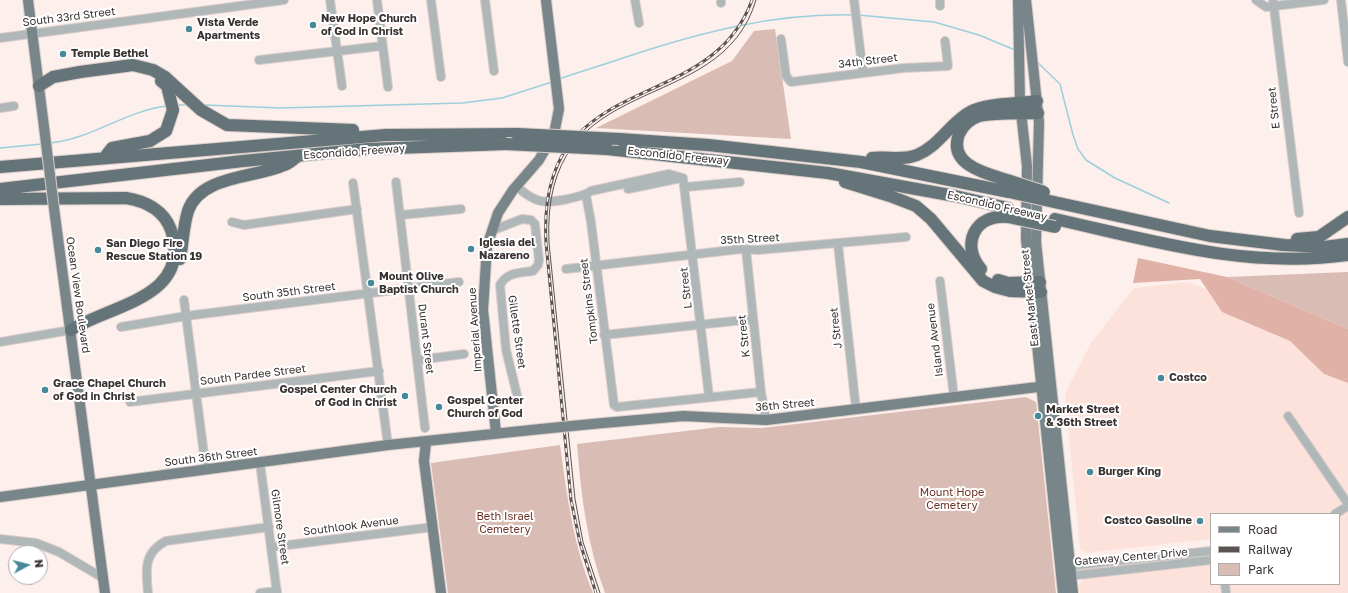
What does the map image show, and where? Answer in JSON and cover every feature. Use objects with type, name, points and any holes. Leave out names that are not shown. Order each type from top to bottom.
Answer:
[{"type":"highway","points":[[39,86],[55,81],[135,71],[155,76],[175,94],[227,125],[363,130],[386,135]]},
{"type":"highway","points":[[105,157],[112,148],[150,141],[166,131],[173,110],[175,94]]},
{"type":"highway","points":[[861,162],[873,158],[904,159],[918,155],[928,149],[970,112],[982,108],[1037,107]]},
{"type":"highway","points":[[1021,108],[979,116],[963,126],[958,138],[961,157],[970,167],[1010,187],[1054,198],[1110,206],[1120,216],[1210,236],[1290,245],[1324,247],[1348,244]]},
{"type":"highway","name":"Escondido Freeway","points":[[0,166],[386,135],[517,134],[708,145],[861,162],[1010,187]]},
{"type":"highway","name":"Escondido Freeway","points":[[0,189],[379,148],[506,144],[607,149],[804,170],[947,195],[1055,223],[1207,252],[1260,259],[1325,258],[1348,255]]},
{"type":"highway","points":[[71,330],[84,330],[128,314],[158,295],[171,282],[181,258],[184,225],[188,209],[198,195],[216,184],[285,165],[298,156]]},
{"type":"highway","points":[[804,170],[890,196],[916,206],[931,220],[983,281],[995,287],[1010,291],[1036,287]]},
{"type":"highway","points":[[0,199],[126,198],[138,200],[151,205],[162,215],[170,228],[174,240],[174,252],[172,264],[166,278],[141,298],[122,308],[83,322],[71,330]]},
{"type":"highway","points":[[1008,212],[990,217],[977,228],[972,241],[972,256],[982,270],[1000,281],[1036,287]]},
{"type":"highway","points":[[1258,241],[1319,237],[1348,217]]},
{"type":"highway","points":[[1325,258],[1348,262]]},
{"type":"main road","name":"Ocean View Boulevard","points":[[28,0],[103,578],[108,592]]},
{"type":"main road","name":"Imperial Avenue","points":[[496,433],[483,310],[487,246],[498,213],[516,186],[539,160],[554,134],[559,109],[546,0]]},
{"type":"main road","name":"East Market Street","points":[[1018,0],[1021,108],[1027,160],[1026,239],[1036,287],[1051,386],[1067,571],[1063,593]]},
{"type":"main road","name":"East Market Street","points":[[1026,0],[1037,107],[1038,152],[1036,287],[1040,387],[1067,571],[1073,593]]},
{"type":"main road","name":"36th Street","points":[[496,433],[683,416],[766,420],[1051,386]]},
{"type":"main road","points":[[441,593],[424,462],[426,442],[496,433]]},
{"type":"main road","name":"South 36th Street","points":[[0,497],[388,445],[426,442]]},
{"type":"street","name":"South 33rd Street","points":[[0,38],[284,0]]},
{"type":"street","points":[[330,0],[336,52],[342,86]]},
{"type":"street","points":[[377,0],[388,87]]},
{"type":"street","points":[[431,0],[441,77]]},
{"type":"street","points":[[485,0],[494,71]]},
{"type":"street","points":[[635,0],[639,23]]},
{"type":"street","points":[[1256,0],[1266,7],[1273,3],[1324,0]]},
{"type":"street","points":[[1341,0],[1348,62]]},
{"type":"street","name":"E Street","points":[[1273,3],[1298,212]]},
{"type":"street","points":[[855,4],[863,72]]},
{"type":"street","name":"34th Street","points":[[781,39],[786,76],[791,82],[863,72],[948,66],[945,41]]},
{"type":"street","points":[[259,60],[382,46]]},
{"type":"street","points":[[0,108],[14,106]]},
{"type":"street","name":"L Street","points":[[586,195],[592,191],[669,174],[683,178],[686,187],[694,254],[709,397]]},
{"type":"street","points":[[353,182],[369,292],[388,445]]},
{"type":"street","name":"Durant Street","points":[[396,182],[425,428]]},
{"type":"street","points":[[686,187],[740,182]]},
{"type":"street","points":[[516,186],[537,201],[546,203],[586,195]]},
{"type":"street","name":"Tompkins Street","points":[[586,195],[614,405]]},
{"type":"street","points":[[232,222],[244,225],[356,209]]},
{"type":"street","points":[[400,215],[461,209]]},
{"type":"street","name":"Gillette Street","points":[[491,231],[522,219],[531,220],[535,224],[539,260],[538,265],[533,271],[504,277],[500,284],[506,350],[518,399]]},
{"type":"street","name":"35th Street","points":[[566,269],[741,249],[746,250],[838,244],[906,237]]},
{"type":"street","name":"J Street","points":[[838,244],[856,409]]},
{"type":"street","name":"K Street","points":[[746,250],[761,392],[766,420]]},
{"type":"street","name":"Island Avenue","points":[[940,281],[954,397]]},
{"type":"street","name":"South 35th Street","points":[[121,327],[186,316],[459,282]]},
{"type":"street","points":[[184,300],[206,470]]},
{"type":"street","points":[[604,336],[753,319]]},
{"type":"street","points":[[0,342],[71,330]]},
{"type":"street","points":[[418,360],[464,354]]},
{"type":"street","name":"South Pardee Street","points":[[130,402],[379,371]]},
{"type":"street","name":"36th Street","points":[[614,405],[617,407],[761,392]]},
{"type":"street","points":[[1288,416],[1348,505],[1336,513]]},
{"type":"street","name":"Gilmore Street","points":[[260,463],[277,592]]},
{"type":"street","points":[[148,593],[147,562],[157,546],[166,541],[269,527]]},
{"type":"street","name":"Southlook Avenue","points":[[272,547],[432,527]]},
{"type":"street","points":[[0,539],[36,543],[59,552],[103,578]]},
{"type":"street","name":"Gateway Center Drive","points":[[1067,571],[1077,565],[1210,551]]},
{"type":"street","name":"Gateway Center Drive","points":[[1067,571],[1078,575],[1210,560]]},
{"type":"street","points":[[260,593],[277,592]]},
{"type":"shaded area","points":[[1138,258],[1227,277],[1348,329],[1348,383],[1324,374],[1290,341],[1222,312],[1200,279],[1133,283]]},
{"type":"shaded area","points":[[1189,282],[1206,289],[1223,312],[1290,341],[1324,374],[1348,383],[1348,593],[1080,593],[1079,585],[1084,579],[1210,565],[1210,585],[1340,585],[1340,513],[1210,513],[1210,539],[1086,553],[1080,548],[1065,394],[1091,343],[1134,288]]},
{"type":"green space","points":[[775,29],[791,139],[596,128],[732,61],[754,31]]},
{"type":"green space","points":[[1348,272],[1348,329],[1227,277]]},
{"type":"green space","name":"Mount Hope Cemetery","points":[[1026,397],[1036,402],[1056,593],[605,593],[589,538],[577,444],[719,427],[762,428]]},
{"type":"green space","name":"Beth Israel Cemetery","points":[[560,445],[568,501],[580,557],[593,593],[448,593],[431,463]]},
{"type":"waterway","points":[[559,79],[656,47],[711,32],[795,17],[853,15]]},
{"type":"waterway","points":[[858,15],[934,22],[979,35],[1015,50]]},
{"type":"waterway","points":[[1036,61],[1060,84],[1073,135],[1078,149],[1086,160],[1115,178],[1169,203]]},
{"type":"waterway","points":[[205,105],[280,108],[462,103],[502,98],[552,82]]},
{"type":"waterway","points":[[177,105],[187,105]]},
{"type":"waterway","points":[[50,143],[80,136],[137,113],[167,106]]},
{"type":"waterway","points":[[0,148],[42,144]]},
{"type":"tram line","points":[[600,593],[583,542],[575,499],[549,243],[554,186],[572,147],[601,120],[636,100],[707,64],[736,38],[756,0]]},
{"type":"railway","points":[[596,593],[580,543],[571,500],[546,243],[550,186],[568,147],[595,119],[700,64],[730,38],[752,0]]},
{"type":"place","name":"New Hope Church of God in Christ","points":[[313,25]]},
{"type":"place","name":"Vista Verde Apartments","points":[[189,29]]},
{"type":"place","name":"Temple Bethel","points":[[63,54]]},
{"type":"place","name":"Iglesia del Nazareno","points":[[471,249]]},
{"type":"place","name":"San Diego Fire Rescue Station 19","points":[[98,250]]},
{"type":"place","name":"Mount Olive Baptist Church","points":[[371,283]]},
{"type":"place","name":"Costco","points":[[1161,378]]},
{"type":"place","name":"Grace Chapel Church of God in Christ","points":[[45,390]]},
{"type":"place","name":"Gospel Center Church of God in Christ","points":[[405,396]]},
{"type":"place","name":"Gospel Center Church of God","points":[[439,407]]},
{"type":"place","name":"Market Street & 36th Street","points":[[1038,416]]},
{"type":"place","name":"Burger King","points":[[1090,472]]},
{"type":"place","name":"Costco Gasoline","points":[[1200,521]]}]
